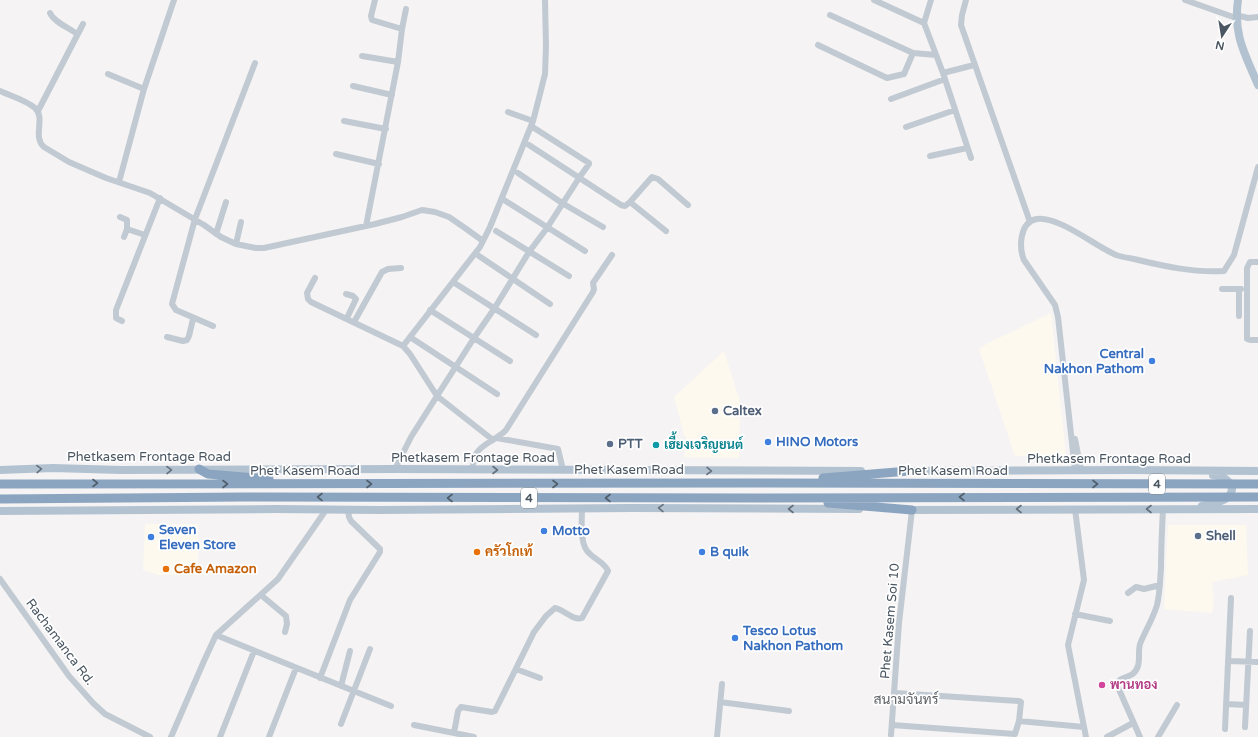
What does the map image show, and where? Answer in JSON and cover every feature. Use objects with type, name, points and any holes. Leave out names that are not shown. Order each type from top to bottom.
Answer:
[{"type":"highway","points":[[200,469],[208,474],[288,481],[292,484]]},
{"type":"highway","points":[[759,483],[909,471]]},
{"type":"highway","name":"Phet Kasem Road","points":[[0,484],[1258,484]]},
{"type":"highway","name":"Phet Kasem Road","points":[[0,499],[236,497],[1258,497]]},
{"type":"highway","points":[[760,498],[912,510]]},
{"type":"main road","points":[[1238,0],[1236,17],[1238,35],[1258,85]]},
{"type":"main road","name":"Phetkasem Frontage Road","points":[[0,470],[54,468],[136,470],[395,469],[1258,471]]},
{"type":"main road","points":[[1179,471],[1220,476],[1230,481],[1232,488],[1227,498],[1220,502],[1186,509]]},
{"type":"main road","name":"4","points":[[0,511],[631,508],[912,510],[1258,509]]},
{"type":"street","points":[[118,182],[144,89],[174,0]]},
{"type":"street","points":[[375,0],[371,16],[372,20],[402,29]]},
{"type":"street","points":[[403,346],[483,241],[490,227],[532,124],[545,74],[545,0]]},
{"type":"street","points":[[874,0],[924,23]]},
{"type":"street","points":[[931,0],[924,23],[944,76],[971,158]]},
{"type":"street","points":[[966,0],[961,25],[1030,222]]},
{"type":"street","points":[[1185,0],[1236,17],[1258,17]]},
{"type":"street","points":[[366,226],[386,129],[406,9]]},
{"type":"street","points":[[50,13],[54,20],[65,25],[77,34]]},
{"type":"street","points":[[830,15],[913,53],[936,55]]},
{"type":"street","points":[[38,112],[83,24]]},
{"type":"street","points":[[818,45],[887,78],[904,74],[913,53]]},
{"type":"street","points":[[362,56],[398,62]]},
{"type":"street","points":[[213,326],[193,319],[176,310],[172,305],[195,219],[255,63]]},
{"type":"street","points":[[891,99],[974,65]]},
{"type":"street","points":[[108,74],[144,89]]},
{"type":"street","points":[[353,86],[392,95]]},
{"type":"street","points":[[0,91],[35,108],[38,112],[39,118],[40,144],[69,162],[160,198],[195,219],[216,234],[236,244],[264,248],[366,226],[402,217],[422,210],[435,212],[449,217],[483,241]]},
{"type":"street","points":[[906,126],[955,110]]},
{"type":"street","points":[[395,469],[411,437],[437,396],[529,252],[547,228],[562,203],[588,166],[588,163],[532,124],[508,112]]},
{"type":"street","points":[[344,121],[386,129]]},
{"type":"street","points":[[529,145],[621,205],[624,206],[630,202],[652,177],[658,179],[688,205]]},
{"type":"street","points":[[930,156],[967,148]]},
{"type":"street","points":[[336,154],[378,164]]},
{"type":"street","points":[[1078,470],[1058,317],[1054,305],[1024,260],[1021,253],[1023,232],[1026,226],[1030,222],[1039,219],[1056,222],[1117,255],[1127,258],[1164,267],[1224,271],[1234,255],[1258,167]]},
{"type":"street","points":[[518,173],[562,203],[603,227]]},
{"type":"street","points":[[122,321],[116,318],[115,314],[160,198]]},
{"type":"street","points":[[504,200],[585,251]]},
{"type":"street","points":[[216,234],[226,202]]},
{"type":"street","points":[[630,202],[666,231]]},
{"type":"street","points":[[120,216],[127,220],[127,229],[124,237]]},
{"type":"street","points":[[236,244],[240,222]]},
{"type":"street","points":[[127,229],[145,235]]},
{"type":"street","points":[[496,230],[569,276]]},
{"type":"street","points":[[472,470],[476,455],[479,451],[506,430],[594,292],[593,283],[612,255]]},
{"type":"street","points":[[479,256],[550,304]]},
{"type":"street","points":[[1258,262],[1252,261],[1248,263],[1247,290],[1247,339],[1258,340]]},
{"type":"street","points":[[354,322],[382,272],[388,269],[401,268]]},
{"type":"street","points":[[315,278],[307,294],[308,299],[311,302],[403,346],[413,358],[437,396],[495,439],[558,448],[563,470]]},
{"type":"street","points":[[453,282],[536,335]]},
{"type":"street","points":[[1222,289],[1247,290]]},
{"type":"street","points":[[1238,316],[1239,289]]},
{"type":"street","points":[[346,294],[353,296],[356,299],[347,318]]},
{"type":"street","points":[[430,310],[510,361]]},
{"type":"street","points":[[166,337],[184,341],[186,340],[189,336],[193,319]]},
{"type":"street","points":[[410,337],[497,394]]},
{"type":"street","points":[[454,733],[458,711],[460,708],[492,712],[495,711],[534,632],[546,616],[555,608],[560,609],[576,618],[582,618],[608,571],[601,562],[589,554],[584,546],[582,509]]},
{"type":"street","points":[[1075,509],[1084,580],[1068,647],[1086,737]]},
{"type":"street","points":[[1140,737],[1117,685],[1118,681],[1134,674],[1136,671],[1139,664],[1140,644],[1155,612],[1160,585],[1163,509]]},
{"type":"street","points":[[171,737],[216,635],[278,579],[326,510]]},
{"type":"street","points":[[320,678],[350,600],[380,552],[380,549],[351,521],[348,510]]},
{"type":"street","name":"Phet Kasem Soi 10","points":[[891,735],[899,624],[912,510]]},
{"type":"street","name":"Rachamanca Rd.","points":[[0,579],[69,676],[93,703],[105,714],[150,737]]},
{"type":"street","points":[[1128,593],[1136,587],[1144,589],[1160,585]]},
{"type":"street","points":[[261,595],[286,616],[287,624],[285,632]]},
{"type":"street","points":[[1224,729],[1229,661],[1231,598]]},
{"type":"street","points":[[1075,614],[1110,622]]},
{"type":"street","points":[[1245,727],[1250,631]]},
{"type":"street","points":[[216,635],[391,706]]},
{"type":"street","points":[[341,724],[370,649]]},
{"type":"street","points":[[220,737],[254,651]]},
{"type":"street","points":[[341,686],[350,652]]},
{"type":"street","points":[[1229,661],[1258,662]]},
{"type":"street","points":[[269,737],[296,668]]},
{"type":"street","points":[[516,668],[540,678]]},
{"type":"street","points":[[718,737],[722,684]]},
{"type":"street","points":[[892,725],[1014,734],[1019,721],[1021,702],[895,692]]},
{"type":"street","points":[[720,702],[789,711]]},
{"type":"street","points":[[1226,704],[1246,705]]},
{"type":"street","points":[[1158,737],[1177,705]]},
{"type":"street","points":[[1019,721],[1084,727]]},
{"type":"street","points":[[1109,737],[1133,723]]},
{"type":"street","points":[[414,725],[474,737]]},
{"type":"shaded area","points":[[1051,313],[1066,456],[1015,456],[979,349],[988,343]]},
{"type":"shaded area","points":[[724,351],[740,402],[739,458],[684,457],[686,438],[674,397]]},
{"type":"shaded area","points":[[145,524],[198,524],[198,574],[158,575],[143,570]]},
{"type":"shaded area","points":[[1168,525],[1246,525],[1248,575],[1212,582],[1214,604],[1212,613],[1164,609]]},
{"type":"place","name":"Central Nakhon Pathom","points":[[1152,361]]},
{"type":"place","name":"Caltex","points":[[715,411]]},
{"type":"place","name":"HINO Motors","points":[[768,442]]},
{"type":"place","name":"PTT","points":[[610,444]]},
{"type":"place","name":"เฮี้ยงเจริญยนต์","points":[[656,445]]},
{"type":"place","name":"Motto","points":[[544,531]]},
{"type":"place","name":"Shell","points":[[1198,536]]},
{"type":"place","name":"Seven Eleven Store","points":[[151,537]]},
{"type":"place","name":"ครัวโกเท้","points":[[477,552]]},
{"type":"place","name":"B quik","points":[[702,552]]},
{"type":"place","name":"Cafe Amazon","points":[[166,569]]},
{"type":"place","name":"Tesco Lotus Nakhon Pathom","points":[[735,638]]},
{"type":"place","name":"พานทอง","points":[[1102,685]]},
{"type":"district","name":"สนามจันทร์","points":[[906,699]]}]
